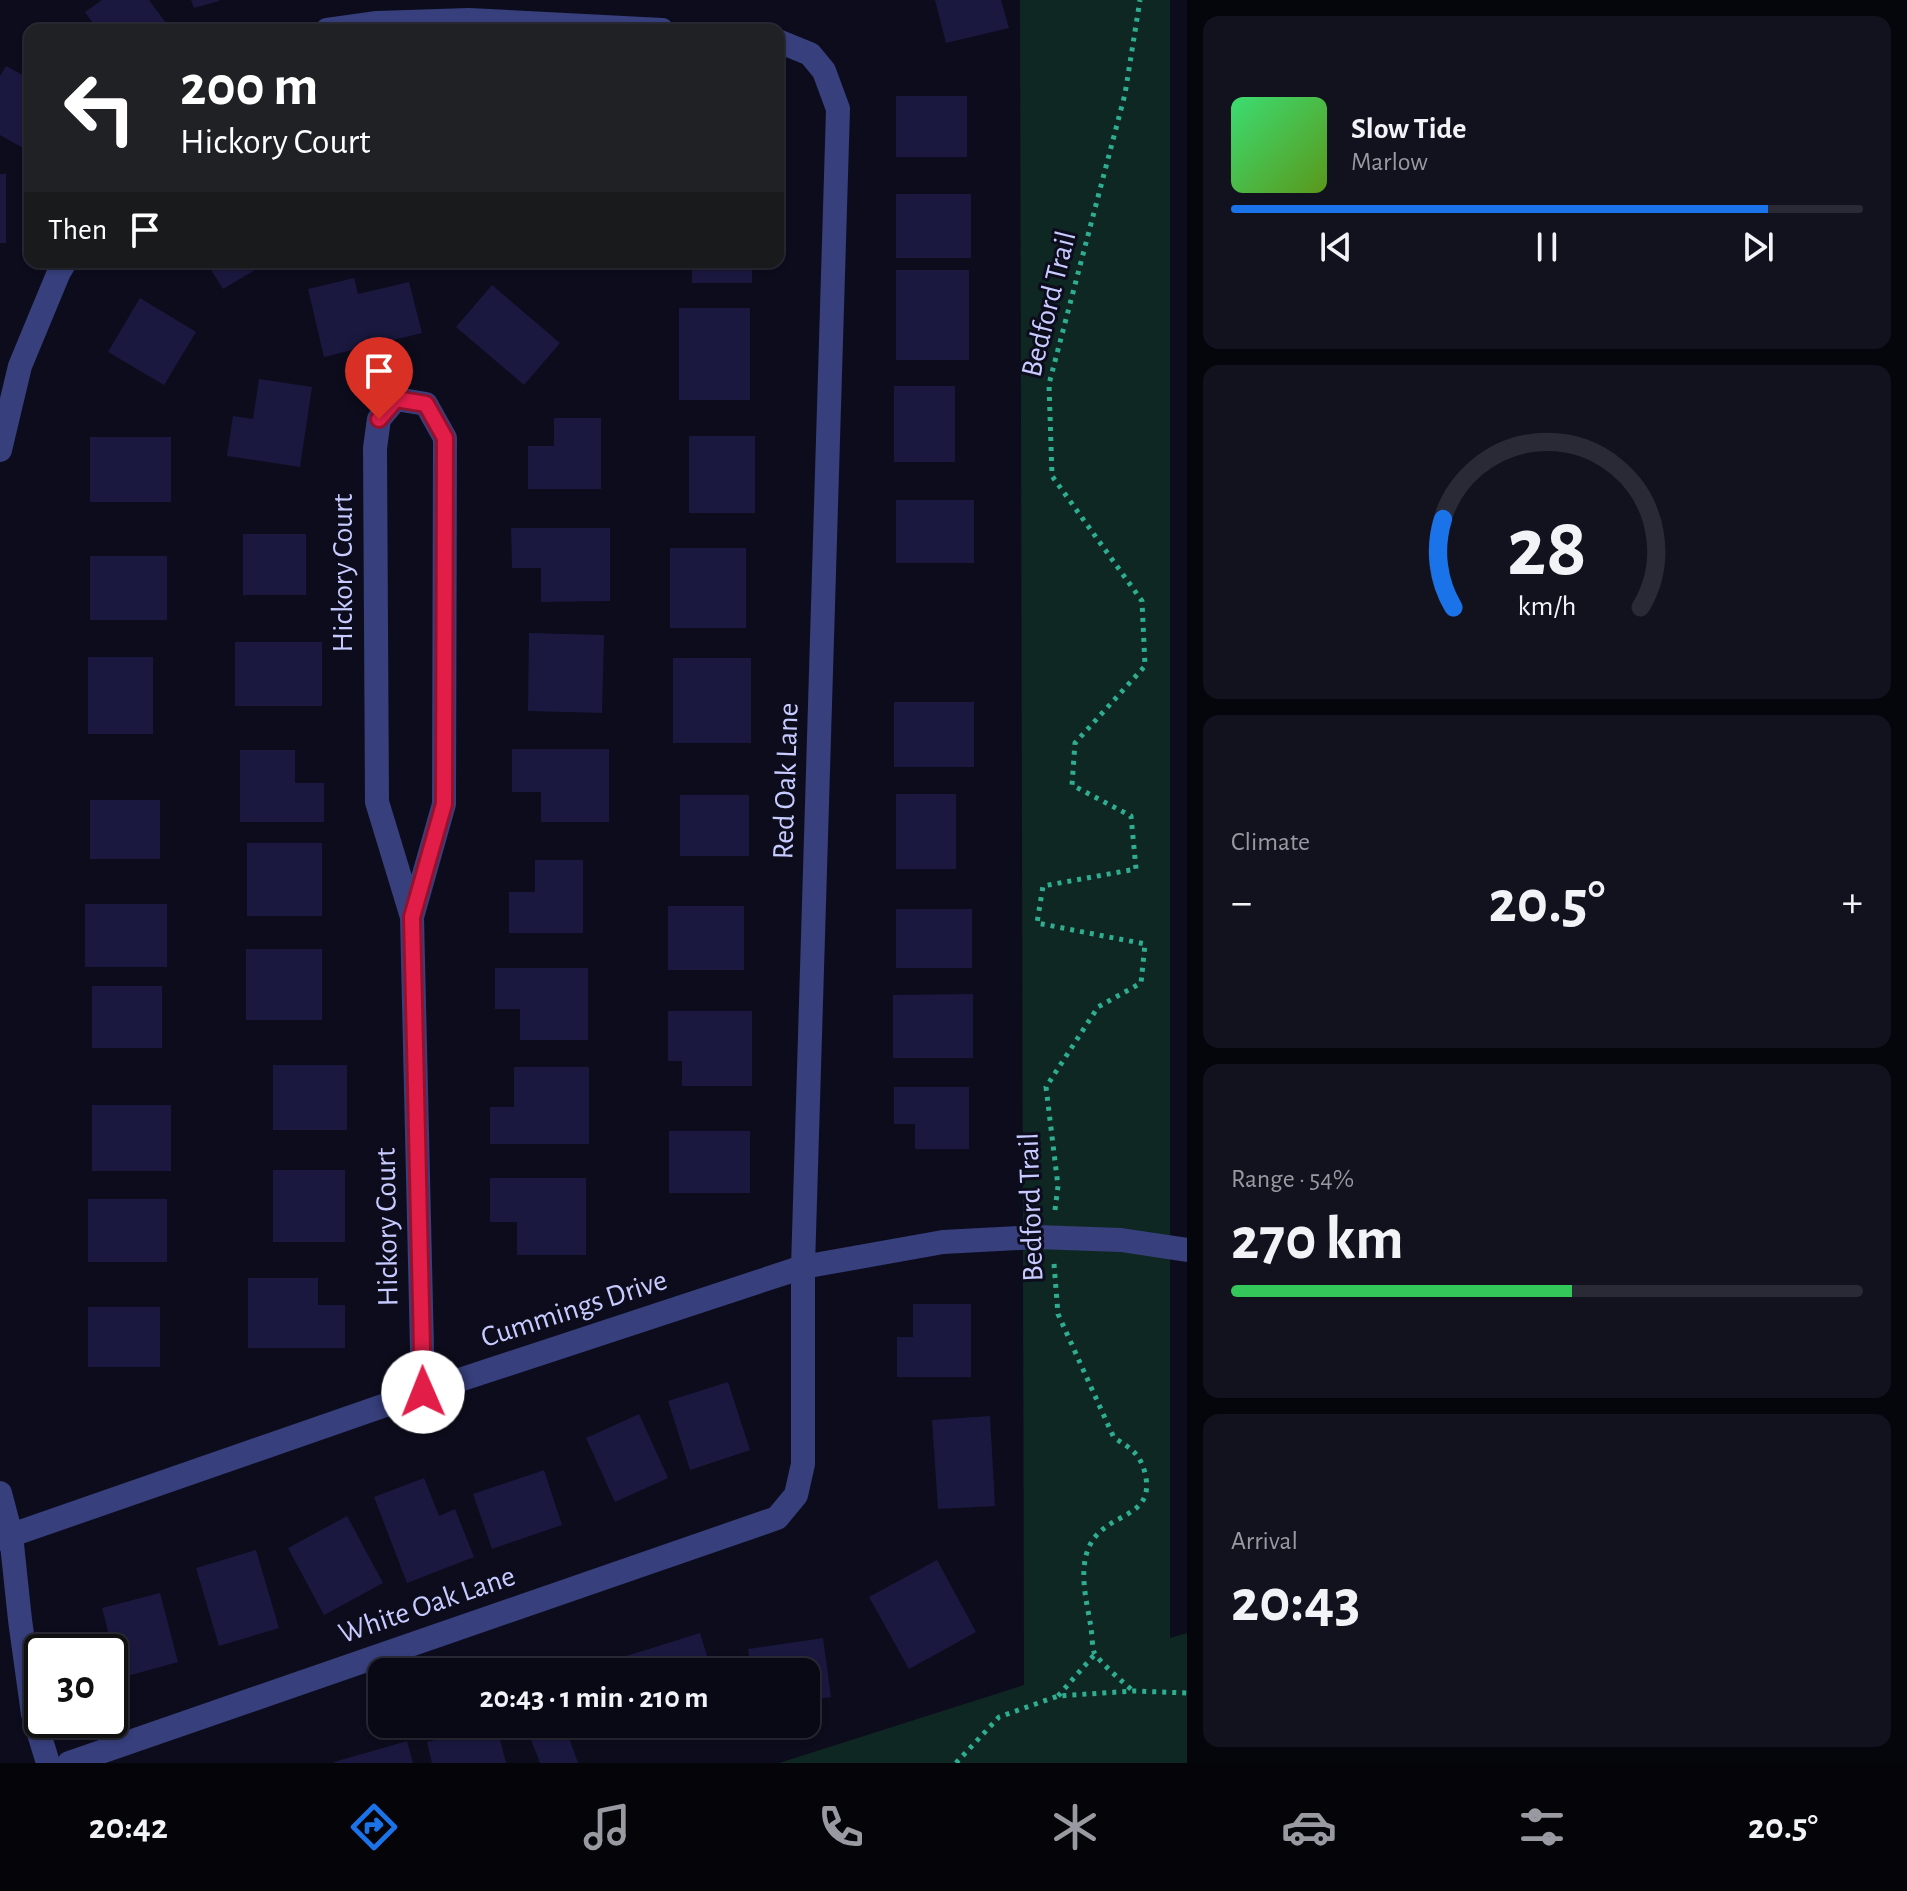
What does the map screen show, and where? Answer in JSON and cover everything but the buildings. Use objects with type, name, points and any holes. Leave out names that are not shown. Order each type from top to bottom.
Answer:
[{"type":"street","points":[[370,24],[469,20],[546,24]]},
{"type":"street","name":"Red Oak Lane","points":[[784,43],[810,54],[824,71],[838,109],[803,1267],[803,1464],[796,1495]]},
{"type":"street","points":[[0,450],[20,366],[61,268]]},
{"type":"street","name":"Hickory Court","points":[[412,917],[444,804],[445,438],[426,404],[396,399],[379,419],[375,448],[377,802],[412,917],[423,1392]]},
{"type":"street","name":"Cummings Drive","points":[[6,1537],[423,1392],[803,1267],[943,1242],[1053,1237],[1121,1240],[1187,1250]]},
{"type":"street","points":[[0,1493],[33,1714],[48,1763]]},
{"type":"street","name":"White Oak Lane","points":[[69,1763],[777,1518],[796,1495]]},
{"type":"path","name":"Bedford Trail","points":[[1095,1654],[1084,1581],[1086,1554],[1091,1542],[1107,1526],[1145,1501],[1149,1488],[1142,1463],[1134,1449],[1114,1438],[1058,1314],[1053,1237],[1058,1186],[1046,1087],[1098,1007],[1141,983],[1145,944],[1037,923],[1043,886],[1136,869],[1131,816],[1072,785],[1075,743],[1145,666],[1142,601],[1052,476],[1049,384],[1125,94],[1140,0]]},
{"type":"path","points":[[1058,1696],[1095,1654],[1133,1691]]},
{"type":"path","points":[[956,1763],[999,1717],[1058,1696],[1133,1691],[1187,1693]]},
{"type":"green space","points":[[1020,0],[1170,0],[1170,1638],[1187,1633],[1187,1763],[779,1763],[1024,1685]]},
{"type":"route","points":[[379,419],[396,399],[426,404],[445,438],[444,804],[412,917],[423,1392]]}]
